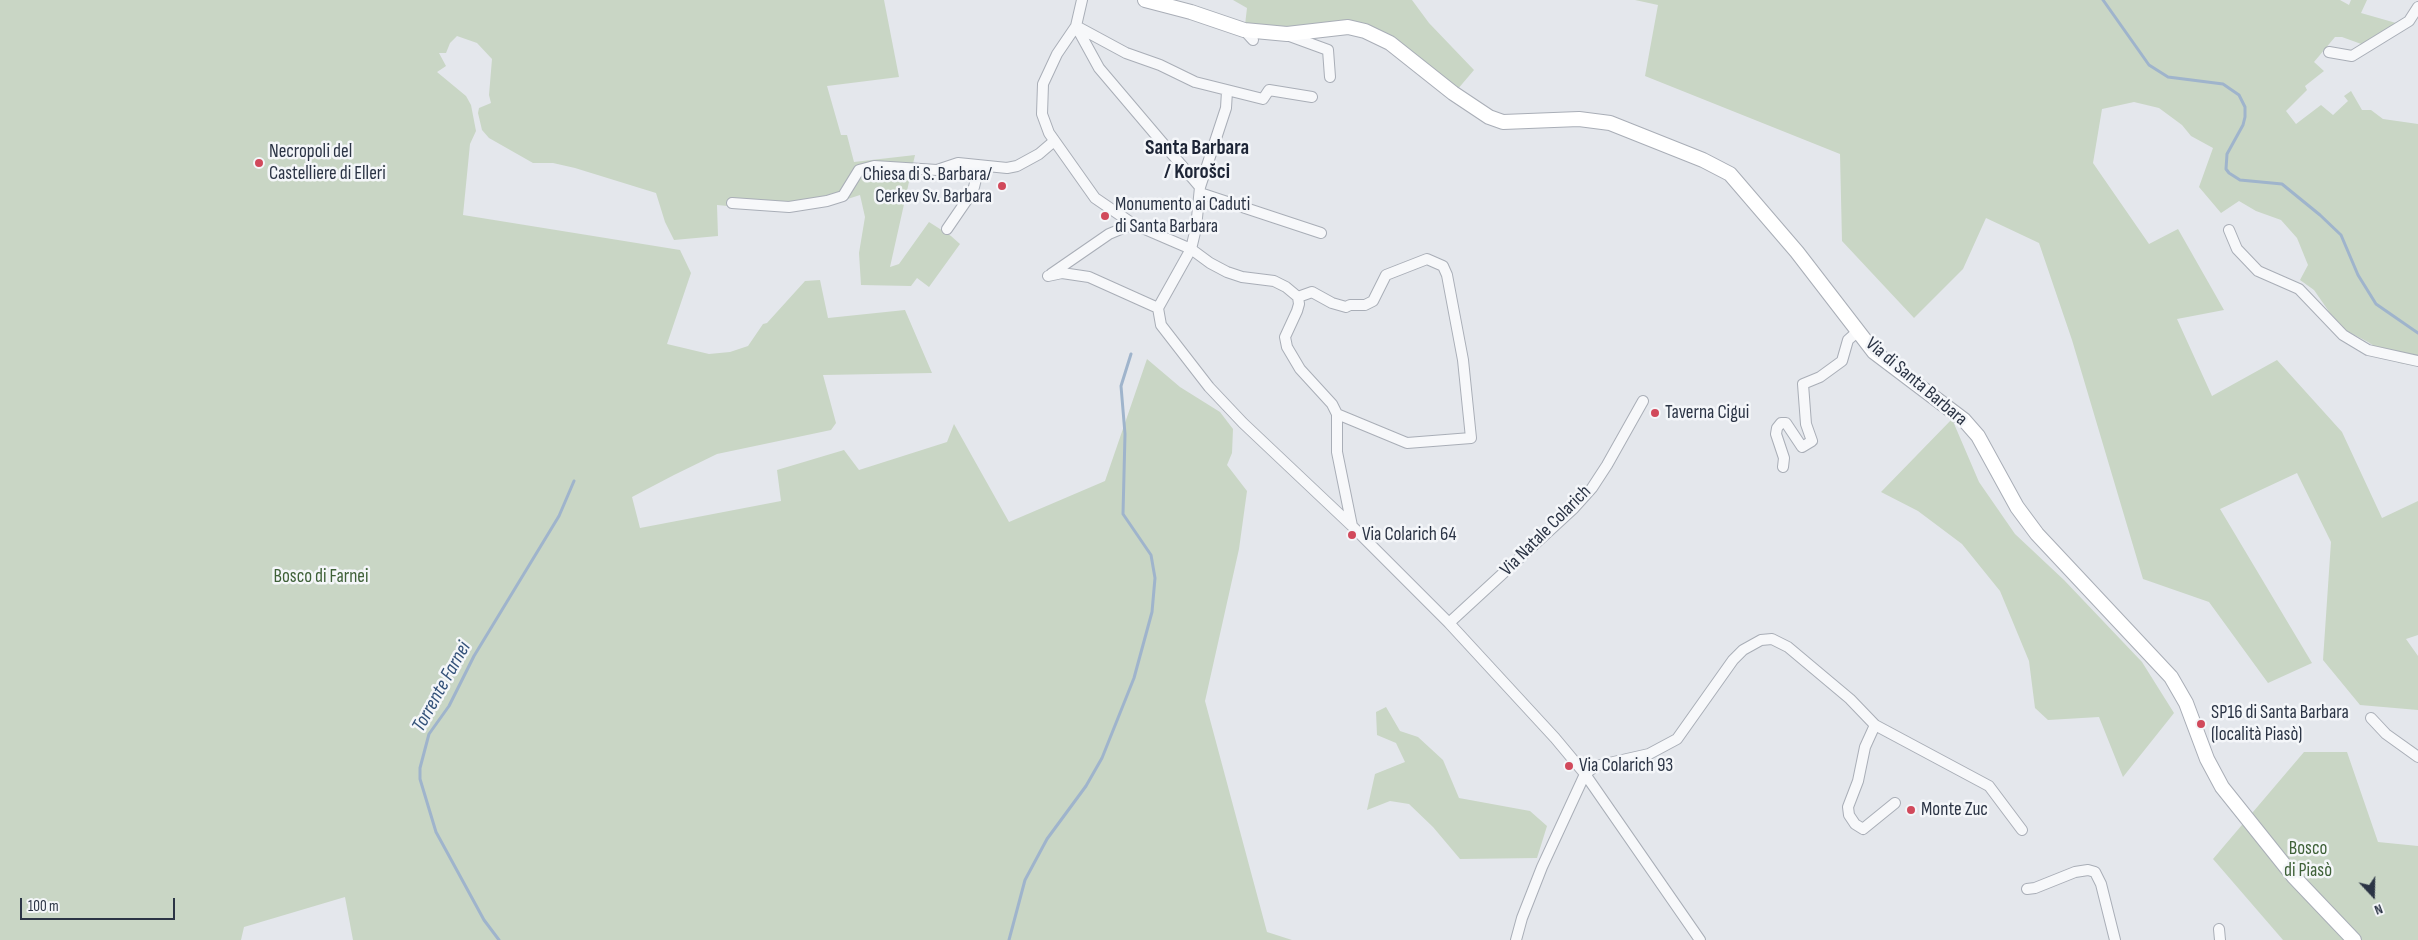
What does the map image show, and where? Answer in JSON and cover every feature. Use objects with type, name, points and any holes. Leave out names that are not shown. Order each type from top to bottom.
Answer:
[{"type":"street","points":[[1082,0],[1076,26],[1057,54],[1043,84],[1042,114],[1054,142],[1095,198],[1133,224],[1191,249],[1210,263],[1227,272],[1242,277],[1274,281],[1286,287],[1298,297],[1297,311],[1285,337],[1288,348],[1300,369],[1332,404],[1337,414],[1337,452],[1352,526]]},
{"type":"street","name":"Via di Santa Barbara","points":[[1145,0],[1191,12],[1248,35],[1286,34],[1348,27],[1365,31],[1390,43],[1453,93],[1489,117],[1503,122],[1579,119],[1610,123],[1653,138],[1719,167],[1730,174],[1770,219],[1874,352],[1964,420],[1978,436],[2017,507],[2036,534],[2171,677],[2186,703],[2207,759],[2222,786],[2294,877],[2354,940]]},
{"type":"street","points":[[2328,52],[2352,56],[2409,21],[2418,7]]},
{"type":"street","points":[[1076,26],[1126,53],[1160,65],[1195,82],[1263,99],[1269,90],[1312,96]]},
{"type":"street","points":[[1076,26],[1099,68],[1200,190],[1321,233]]},
{"type":"street","points":[[1286,34],[1328,50],[1330,77]]},
{"type":"street","points":[[1227,91],[1226,108],[1200,190],[1196,228],[1191,249],[1158,308],[1161,325],[1209,387],[1242,423],[1352,526],[1505,682],[1584,774],[1700,940]]},
{"type":"street","points":[[732,203],[789,207],[838,198],[848,189],[859,170],[874,166],[937,170],[958,163],[1007,168],[1017,166],[1039,154],[1054,142]]},
{"type":"street","points":[[947,229],[973,191],[976,179],[975,166]]},
{"type":"street","points":[[1133,224],[1103,238],[1048,276],[1062,273],[1089,277],[1158,308]]},
{"type":"street","points":[[2229,230],[2238,248],[2258,271],[2299,289],[2329,323],[2349,339],[2368,350],[2418,361]]},
{"type":"street","points":[[1298,297],[1312,292],[1346,308],[1354,305],[1365,305],[1373,301],[1386,275],[1427,258],[1443,266],[1463,360],[1471,438],[1407,443],[1337,414]]},
{"type":"street","points":[[1783,466],[1784,458],[1776,434],[1777,428],[1781,423],[1786,423],[1802,447],[1812,441],[1806,424],[1803,384],[1820,377],[1842,361],[1848,340],[1857,332]]},
{"type":"street","name":"Via Natale Colarich","points":[[1449,623],[1574,508],[1592,488],[1643,401]]},
{"type":"street","points":[[1516,940],[1522,918],[1542,867],[1584,774],[1596,766],[1649,754],[1677,739],[1733,660],[1743,650],[1761,640],[1772,639],[1788,647],[1850,699],[1875,725],[1989,786],[2022,830]]},
{"type":"street","points":[[2372,718],[2386,734],[2418,757]]},
{"type":"street","points":[[1875,725],[1865,747],[1858,781],[1848,807],[1849,815],[1855,824],[1863,829],[1895,803]]},
{"type":"street","points":[[2027,889],[2036,888],[2075,872],[2088,870],[2095,872],[2101,884],[2115,940]]},
{"type":"street","points":[[2219,929],[2220,940]]},
{"type":"green space","name":"Bosco di Farnei","points":[[0,0],[884,0],[899,77],[827,86],[841,135],[847,135],[854,162],[915,155],[890,267],[899,264],[929,222],[960,244],[929,287],[917,278],[911,286],[861,285],[859,253],[865,217],[860,195],[823,207],[792,212],[717,205],[718,236],[674,240],[665,222],[656,193],[575,168],[553,163],[533,163],[489,138],[482,130],[478,113],[479,108],[491,103],[489,95],[492,59],[477,43],[457,36],[450,43],[446,53],[439,53],[446,66],[437,72],[466,96],[471,105],[476,131],[470,144],[463,215],[680,250],[691,273],[667,344],[709,354],[730,352],[748,346],[763,324],[767,323],[805,281],[820,280],[828,318],[905,310],[932,373],[823,375],[836,423],[831,430],[717,454],[674,475],[632,497],[640,528],[781,501],[777,470],[844,450],[859,470],[947,442],[954,424],[1009,522],[1105,481],[1147,359],[1180,387],[1220,412],[1233,429],[1232,453],[1227,465],[1247,491],[1239,549],[1205,701],[1267,932],[1292,940],[353,940],[345,897],[244,927],[241,940],[0,940]]},
{"type":"green space","points":[[1233,0],[1412,0],[1429,23],[1474,70],[1457,90],[1362,26],[1288,29],[1245,25],[1247,8]]},
{"type":"green space","points":[[1635,0],[2340,0],[2349,5],[2351,0],[2367,0],[2361,13],[2403,25],[2364,45],[2342,37],[2335,37],[2314,62],[2324,71],[2305,86],[2307,90],[2286,111],[2296,124],[2321,105],[2333,115],[2348,101],[2344,96],[2351,91],[2362,110],[2371,110],[2383,119],[2418,124],[2418,366],[2399,363],[2368,342],[2347,331],[2330,313],[2314,290],[2300,280],[2308,265],[2297,238],[2281,220],[2256,211],[2239,201],[2221,213],[2199,187],[2213,148],[2191,136],[2182,125],[2159,108],[2134,102],[2102,109],[2093,163],[2149,244],[2178,229],[2224,310],[2177,319],[2212,396],[2277,360],[2342,432],[2382,518],[2418,501],[2418,635],[2406,639],[2418,656],[2418,710],[2360,705],[2323,660],[2331,542],[2297,473],[2220,509],[2312,663],[2268,683],[2209,602],[2143,579],[2072,340],[2039,243],[1986,218],[1963,269],[1914,318],[1842,241],[1840,154],[1645,76],[1658,5]]},
{"type":"green space","points":[[1952,419],[1979,482],[2015,534],[2064,580],[2142,662],[2174,713],[2123,777],[2099,717],[2048,720],[2035,708],[2029,661],[2000,591],[1962,544],[1918,511],[1881,492]]},
{"type":"green space","points":[[1386,707],[1400,731],[1418,737],[1443,760],[1459,798],[1530,811],[1547,826],[1537,858],[1460,859],[1433,827],[1409,804],[1390,801],[1367,810],[1375,774],[1405,762],[1396,743],[1377,735],[1376,712]]},
{"type":"green space","name":"Bosco di Piasò","points":[[2304,752],[2347,752],[2378,842],[2418,846],[2418,940],[2283,940],[2213,859]]},
{"type":"waterway","points":[[2103,0],[2149,65],[2168,77],[2223,84],[2239,95],[2245,107],[2245,117],[2243,125],[2227,154],[2226,169],[2229,173],[2240,180],[2282,184],[2320,215],[2341,235],[2358,275],[2376,304],[2418,333]]},
{"type":"waterway","points":[[1009,940],[1025,880],[1047,839],[1086,786],[1102,758],[1134,678],[1152,612],[1155,578],[1151,555],[1123,514],[1125,434],[1121,386],[1131,354]]},
{"type":"waterway","name":"Torrente Farnei","points":[[499,940],[484,920],[436,832],[420,779],[420,768],[429,734],[449,706],[474,656],[559,516],[574,481]]},
{"type":"place","name":"Necropoli del Castelliere di Elleri","points":[[259,163]]},
{"type":"place","name":"Chiesa di S. Barbara/ Cerkev Sv. Barbara","points":[[1002,186]]},
{"type":"place","name":"Monumento ai Caduti di Santa Barbara","points":[[1105,216]]},
{"type":"place","name":"Taverna Cigui","points":[[1655,413]]},
{"type":"place","name":"Via Colarich 64","points":[[1352,535]]},
{"type":"place","name":"SP16 di Santa Barbara (località Piasò)","points":[[2201,724]]},
{"type":"place","name":"Via Colarich 93","points":[[1569,766]]},
{"type":"place","name":"Monte Zuc","points":[[1911,810]]},
{"type":"district","name":"Santa Barbara / Korošci","points":[[1197,161]]}]
